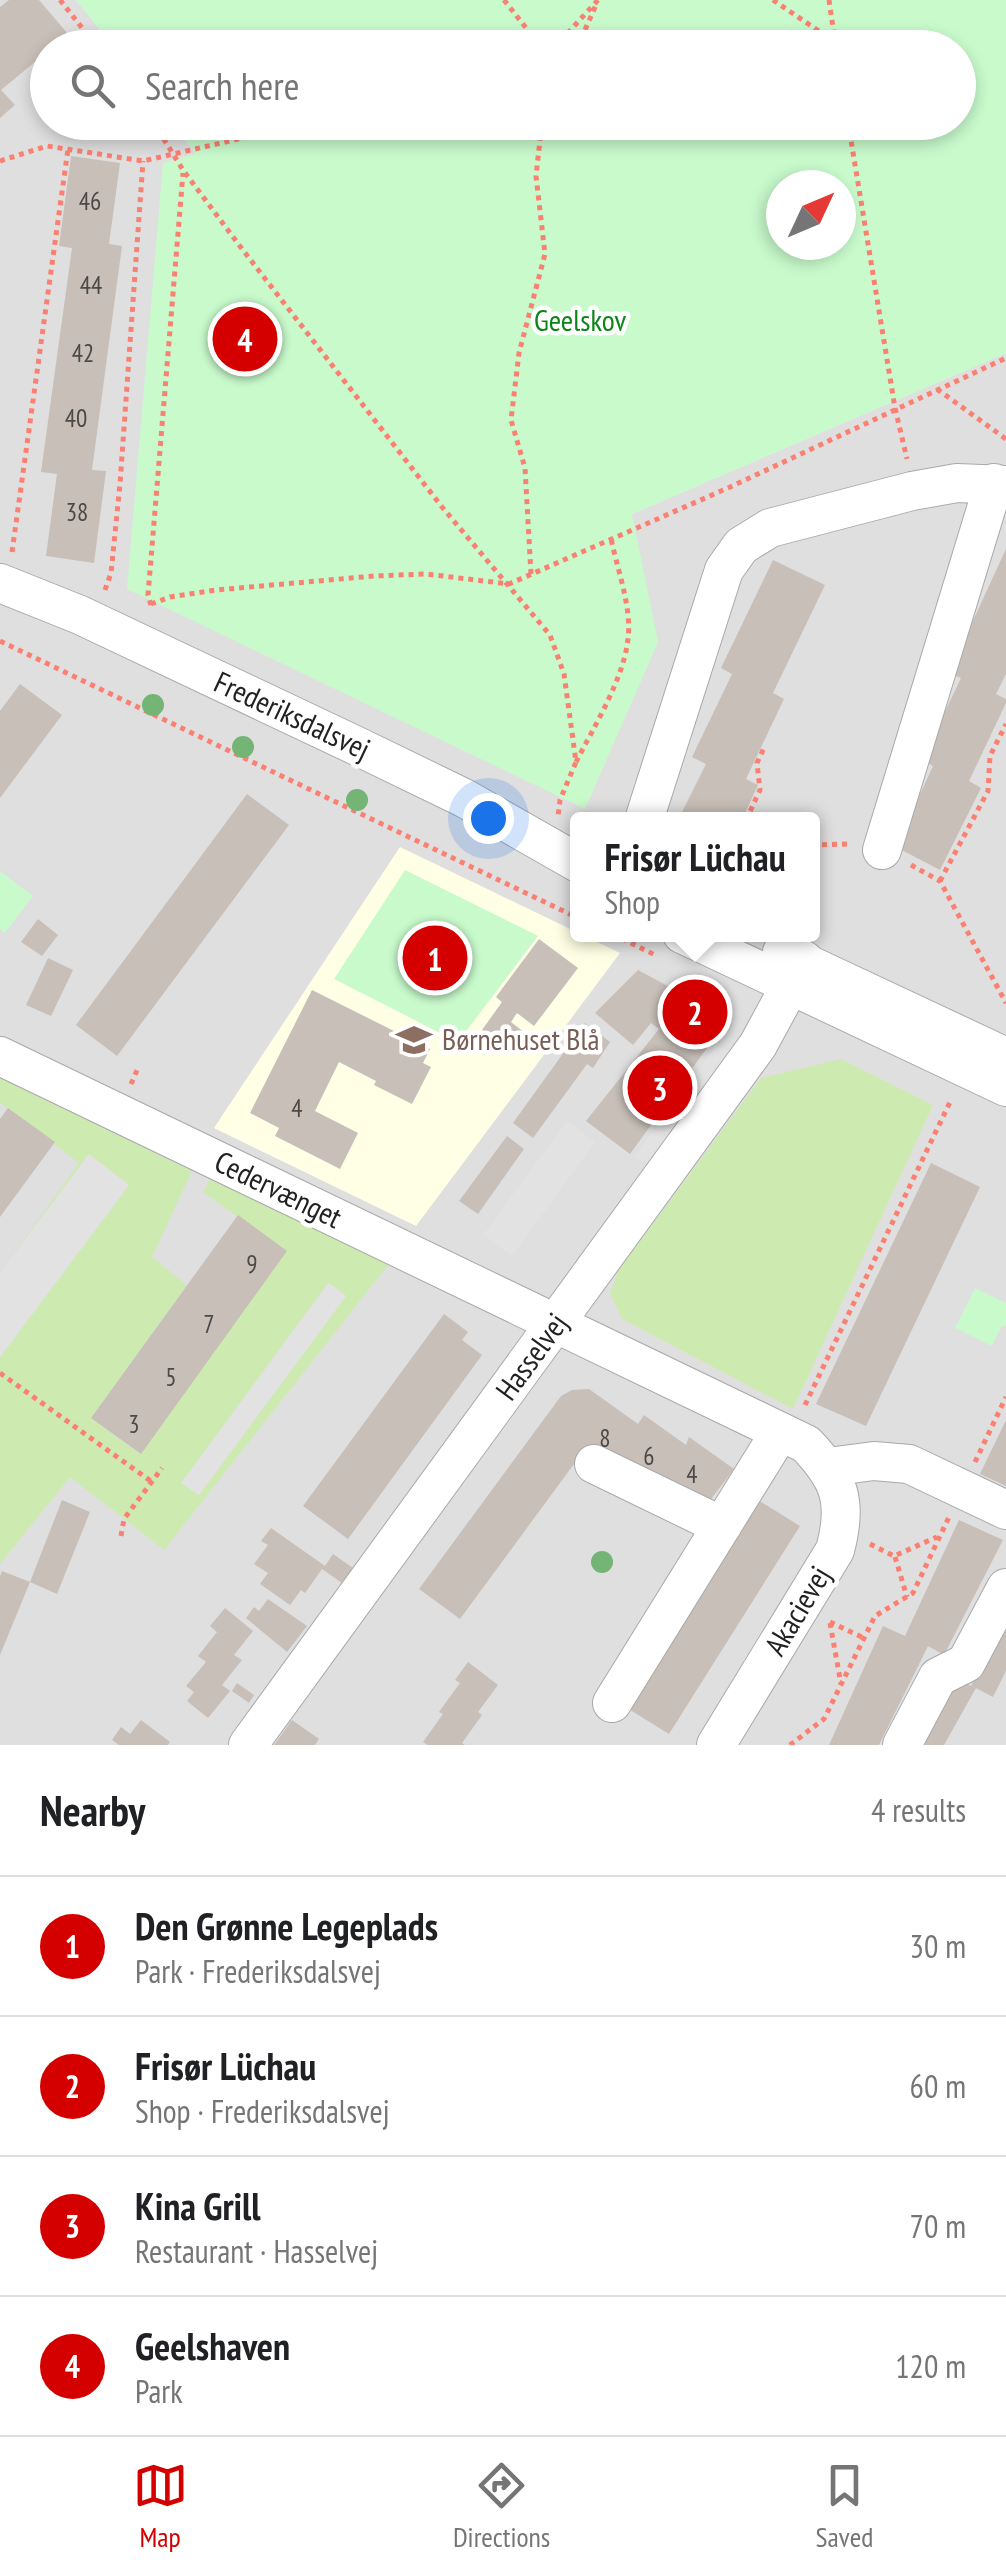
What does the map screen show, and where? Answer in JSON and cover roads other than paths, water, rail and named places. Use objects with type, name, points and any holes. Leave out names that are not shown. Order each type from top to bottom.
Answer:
[{"type":"street","points":[[647,812],[724,570],[741,546],[770,528],[912,491],[957,483],[1000,484],[882,850]]},
{"type":"street","name":"Frederiksdalsvej","points":[[6,569],[80,615],[464,798],[562,855]]},
{"type":"street","name":"Frederiksdalsvej","points":[[0,606],[570,878]]},
{"type":"street","points":[[706,942],[798,973],[1003,1066]]},
{"type":"street","points":[[747,942],[798,973]]},
{"type":"street","name":"Hasselvej","points":[[248,1745],[758,1045],[798,973]]},
{"type":"street","name":"Cedervænget","points":[[0,1056],[556,1324]]},
{"type":"street","points":[[556,1324],[806,1444],[828,1467],[874,1461],[909,1464],[1006,1510]]},
{"type":"street","points":[[612,1703],[722,1526],[785,1434]]},
{"type":"street","points":[[594,1464],[722,1526]]},
{"type":"street","name":"Akacievej","points":[[716,1745],[835,1550],[841,1530],[840,1494],[828,1467]]},
{"type":"street","points":[[902,1745],[938,1677],[966,1663],[1006,1588]]},
{"type":"place","name":"Geelshaven","points":[[245,339]]},
{"type":"place","name":"Den Grønne Legeplads","points":[[435,958]]},
{"type":"place","name":"Frisør Lüchau","points":[[695,1012]]},
{"type":"place","name":"Børnehuset Blå","points":[[414,1040]]},
{"type":"place","name":"Kina Grill","points":[[660,1088]]},
{"type":"park label","name":"Geelskov","points":[[580,321]]}]
